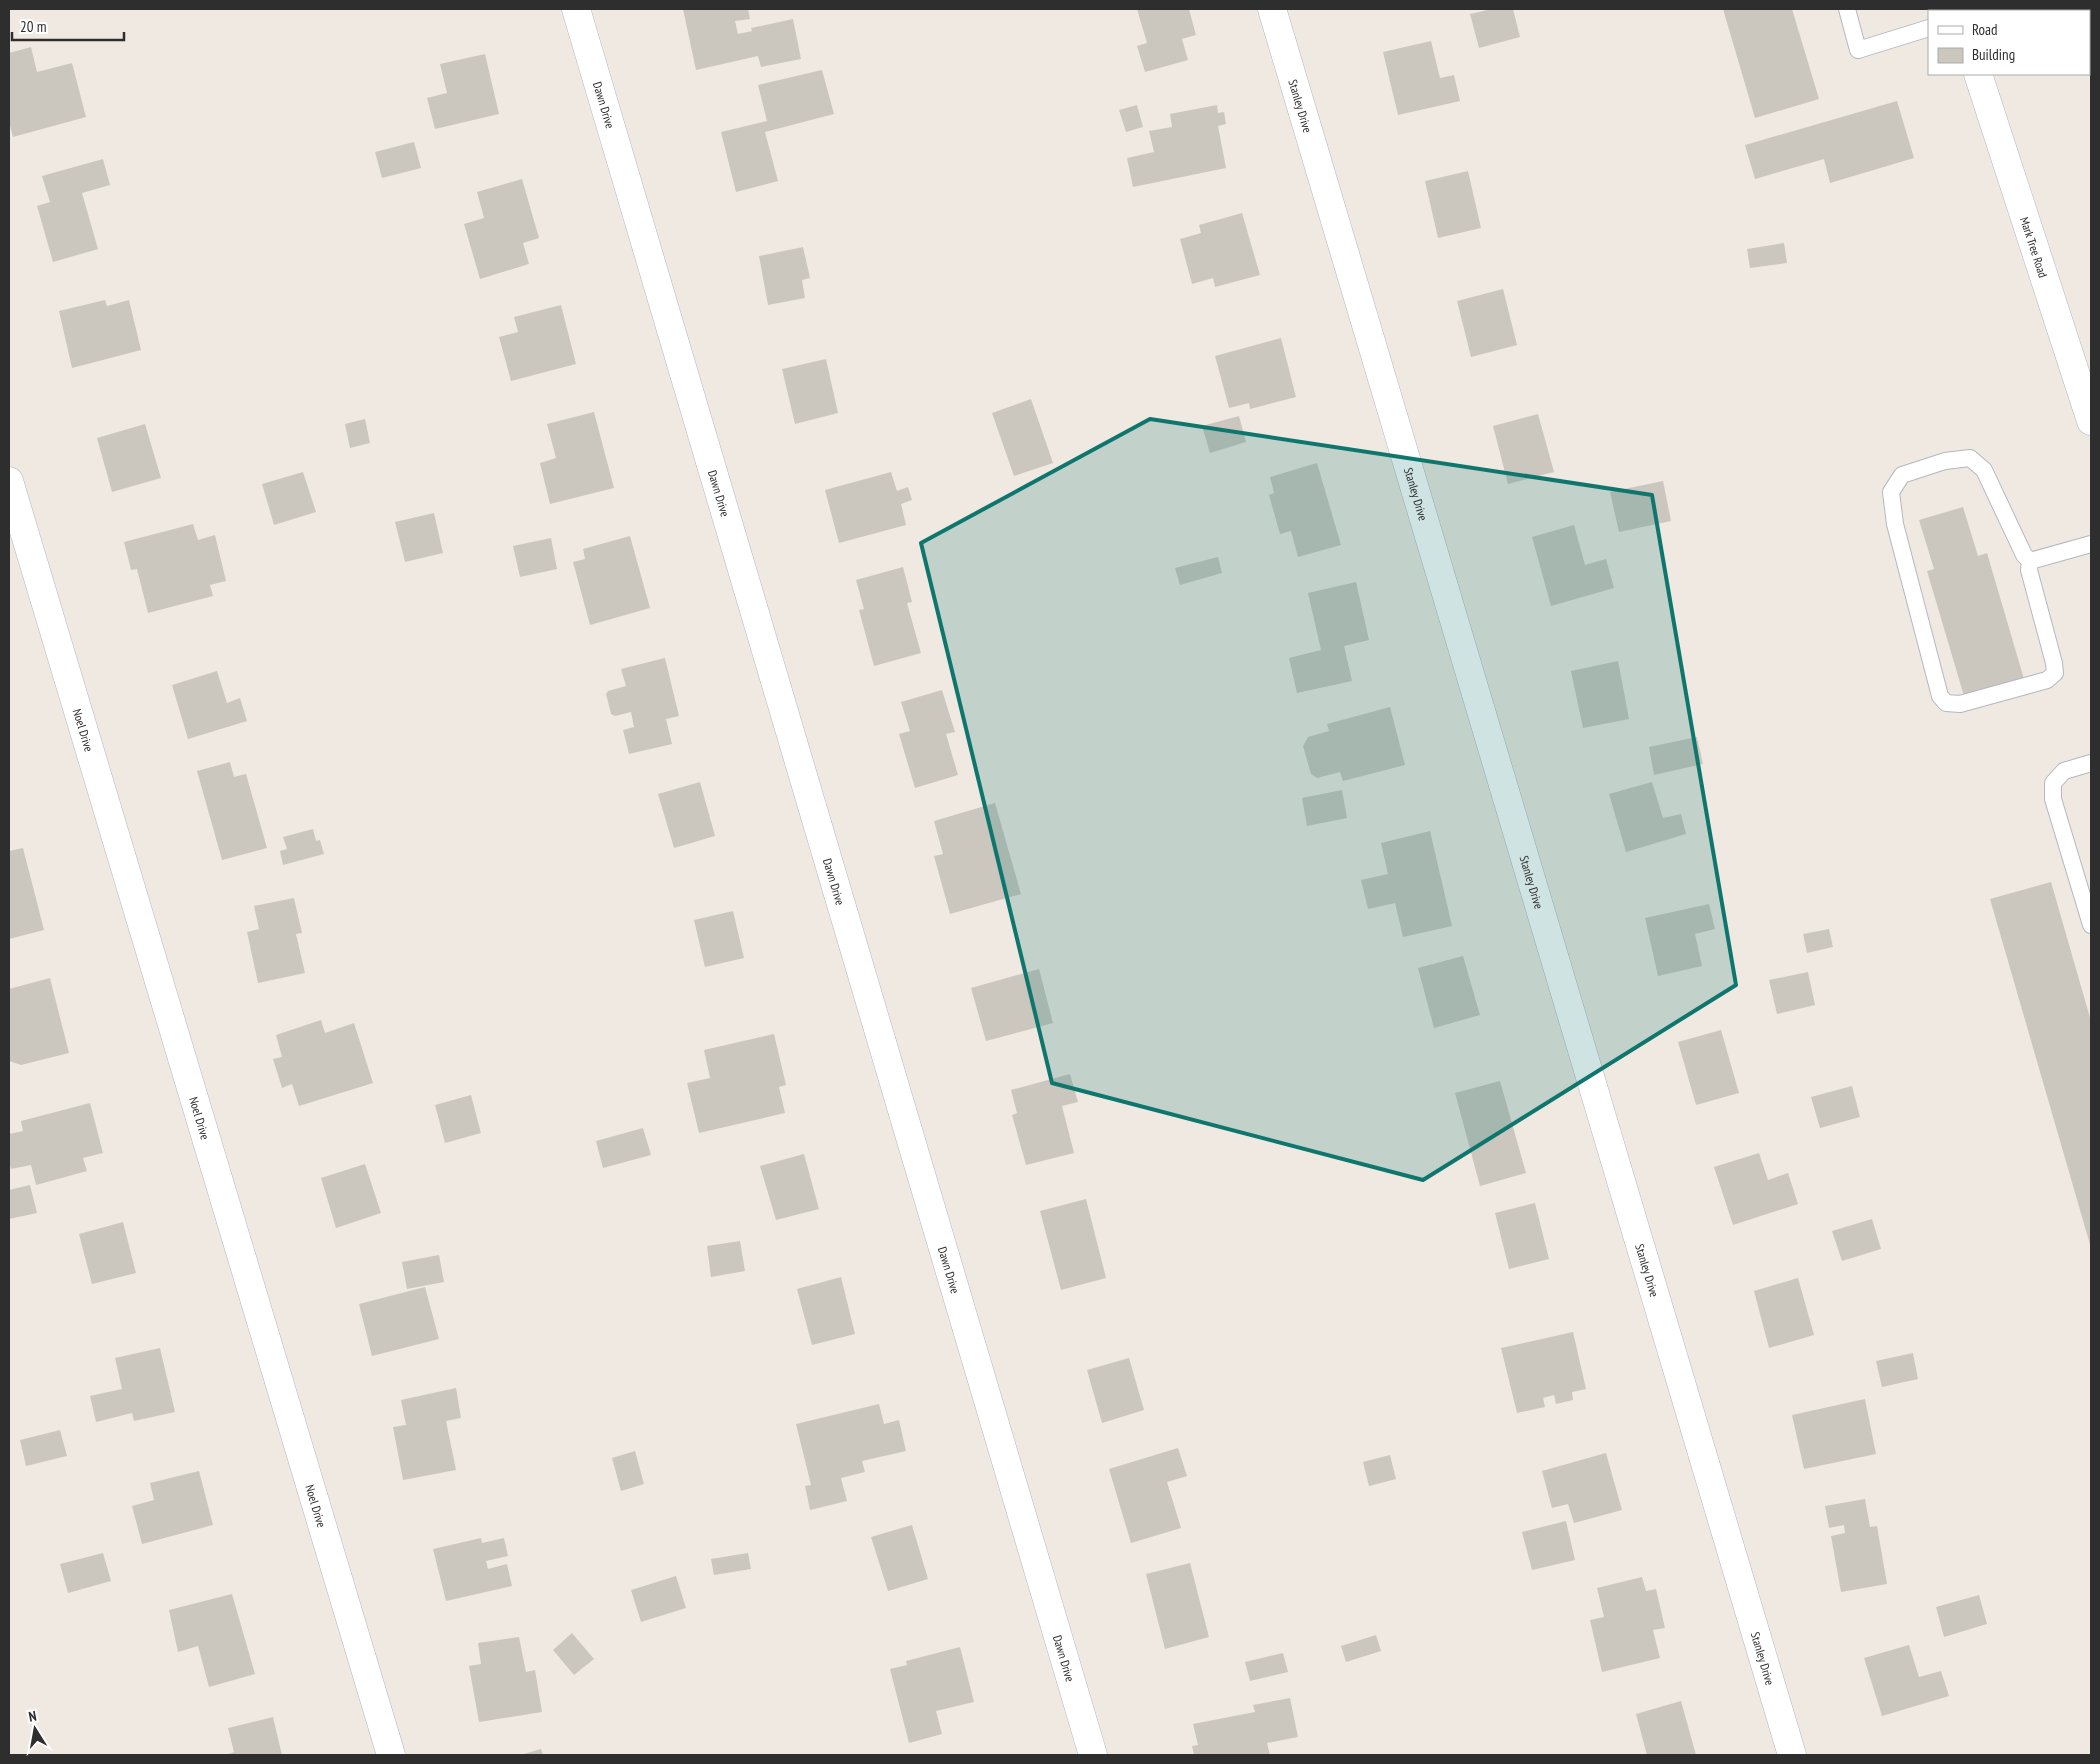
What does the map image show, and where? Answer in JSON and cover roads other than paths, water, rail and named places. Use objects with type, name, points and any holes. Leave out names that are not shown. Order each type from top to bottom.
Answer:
[{"type":"street","name":"Dawn Drive","points":[[576,9],[1093,1755]]},
{"type":"street","name":"Stanley Drive","points":[[1272,9],[1792,1755]]},
{"type":"street","name":"Mark Tree Road","points":[[1978,75],[2091,421]]},
{"type":"street","name":"Noel Drive","points":[[9,481],[391,1755]]},
{"type":"lane","points":[[1847,9],[1858,50],[1928,28]]},
{"type":"lane","points":[[1970,458],[1984,470],[2024,555],[2030,561],[2029,570],[2055,672],[2047,680],[1960,704],[1946,703],[1940,696],[1895,524],[1891,492],[1902,475],[1945,461],[1970,458]]},
{"type":"lane","points":[[2030,561],[2091,544]]},
{"type":"lane","points":[[2091,763],[2064,771],[2053,783],[2053,799],[2091,925]]}]
